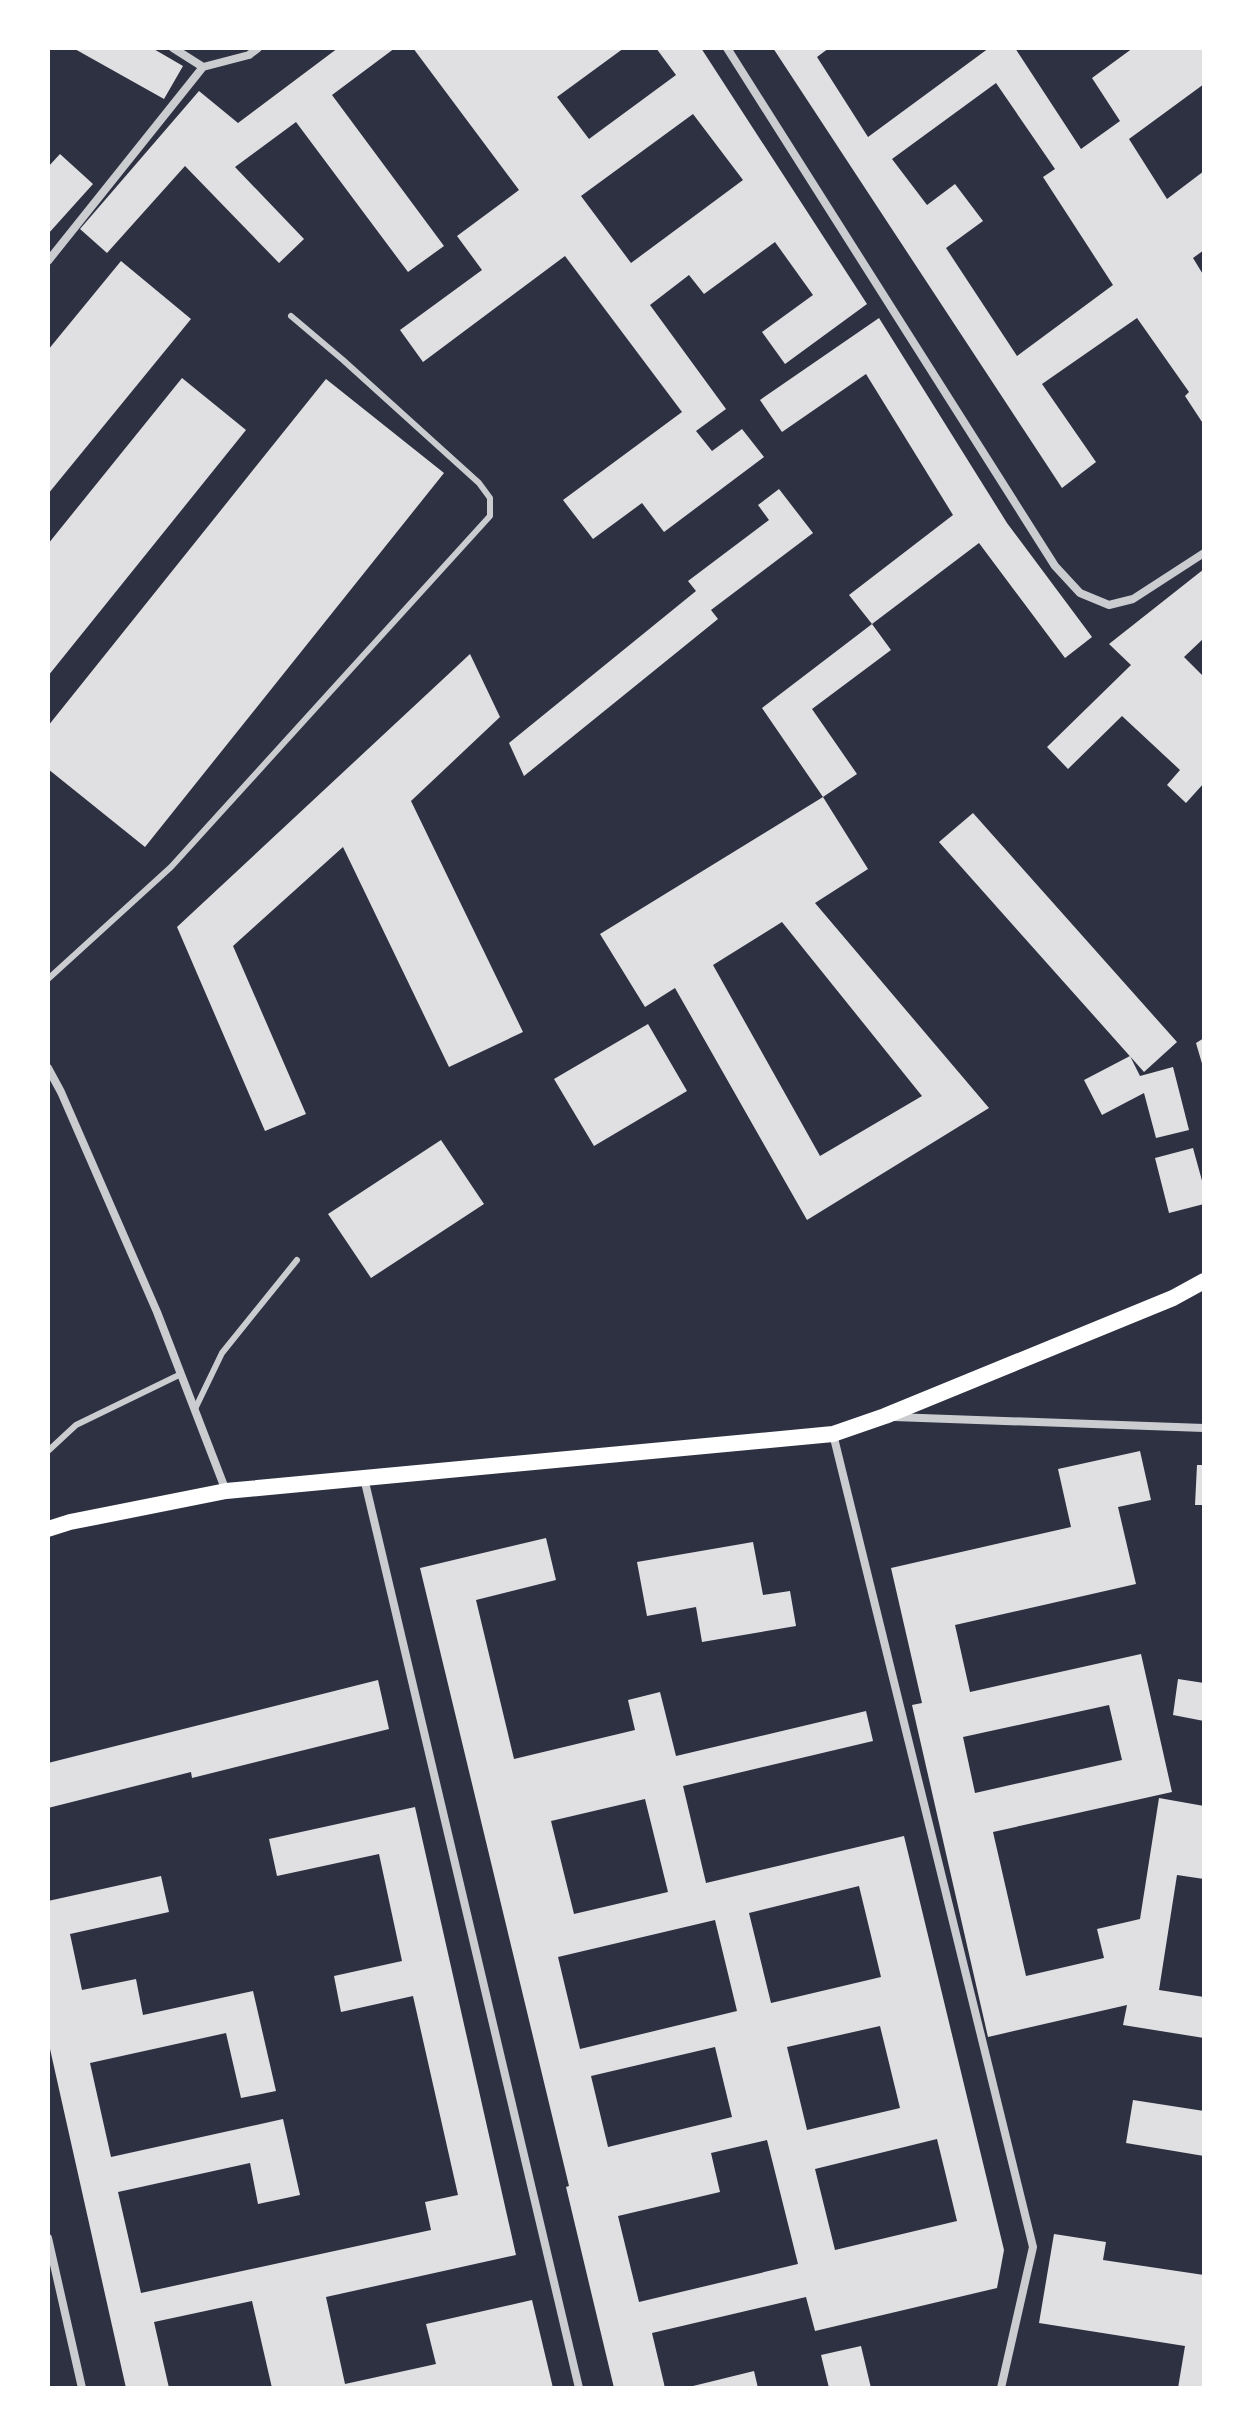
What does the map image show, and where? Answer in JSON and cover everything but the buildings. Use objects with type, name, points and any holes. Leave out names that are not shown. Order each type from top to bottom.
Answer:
[{"type":"main road","points":[[48,1529],[226,1491],[833,1434],[885,1416],[1173,1298],[1204,1281]]},
{"type":"street","points":[[173,48],[203,67]]},
{"type":"street","points":[[48,261],[203,67],[249,55],[258,48]]},
{"type":"street","points":[[727,48],[1055,566],[1080,593],[1109,605],[1133,599],[1204,553]]},
{"type":"street","points":[[48,1068],[157,1312],[226,1491]]},
{"type":"street","points":[[885,1416],[1204,1428]]},
{"type":"street","points":[[833,1434],[1033,2247],[1001,2388]]},
{"type":"street","points":[[364,1478],[579,2388]]},
{"type":"street","points":[[48,2238],[82,2388]]},
{"type":"lane","points":[[48,979],[171,867],[490,516],[490,498],[479,483],[291,316]]},
{"type":"lane","points":[[195,1409],[222,1353],[297,1260]]},
{"type":"lane","points":[[48,1451],[76,1425],[181,1374]]}]
